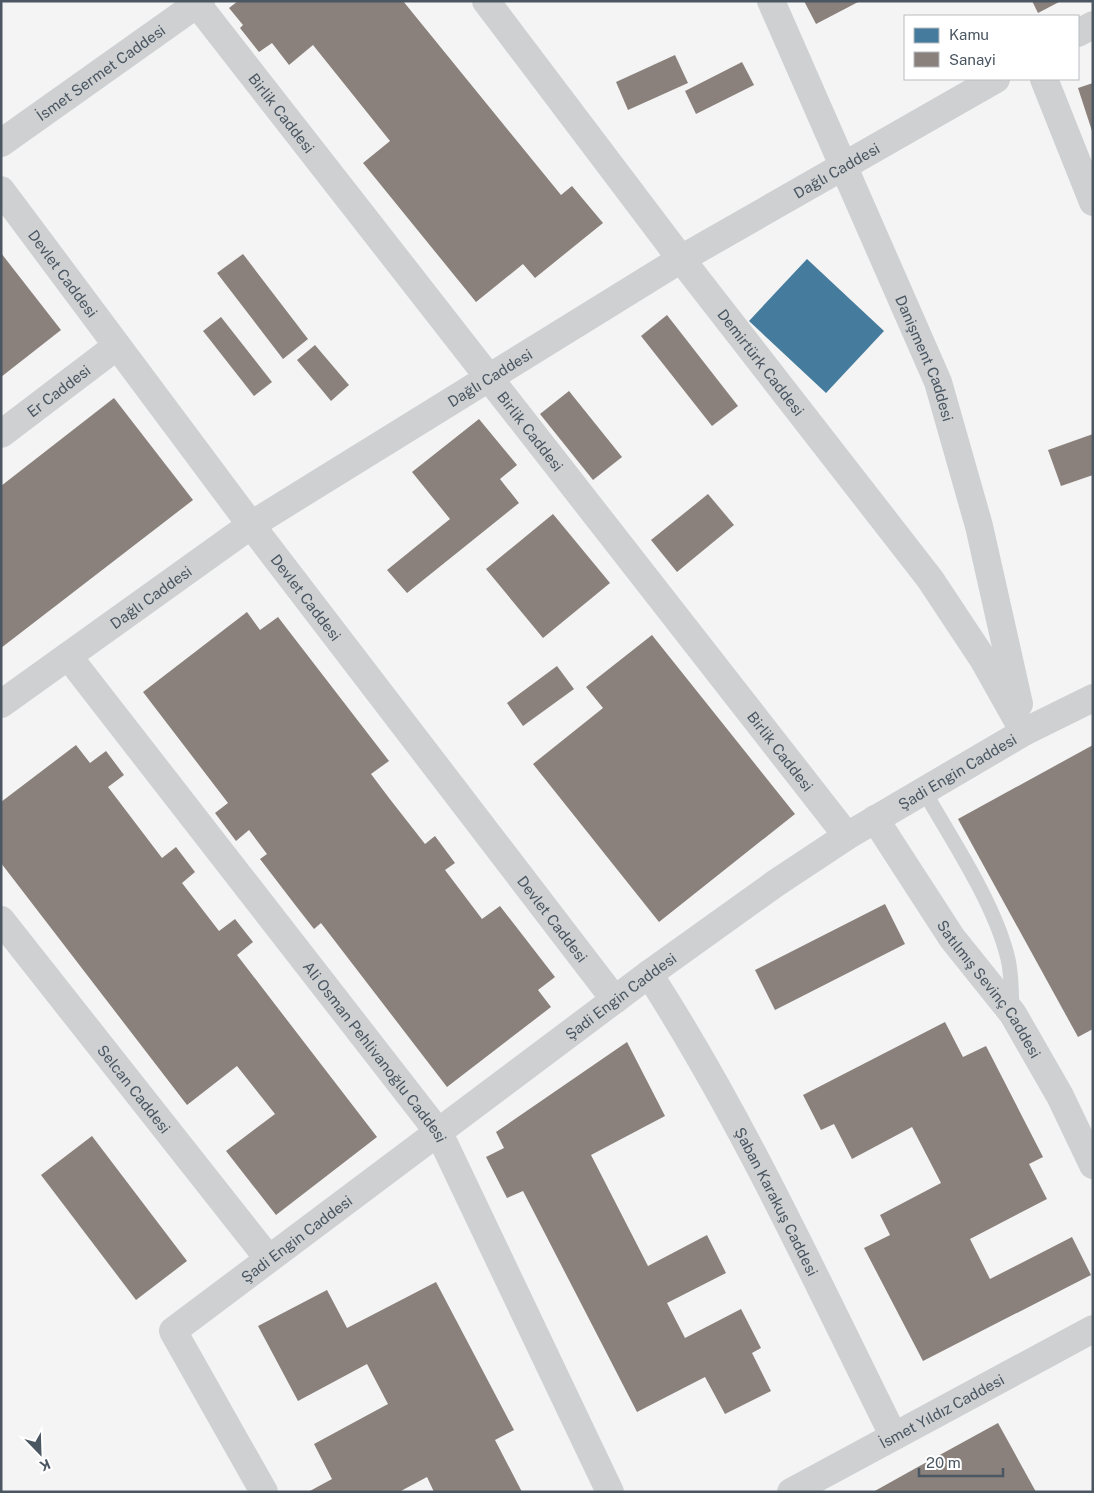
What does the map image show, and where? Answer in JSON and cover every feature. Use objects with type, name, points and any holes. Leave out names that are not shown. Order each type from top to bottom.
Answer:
[{"type":"street","name":"Demirtürk Caddesi","points":[[486,1],[681,259],[930,579],[983,659],[1024,732]]},
{"type":"street","name":"Danişment Caddesi","points":[[770,1],[938,382],[979,526],[1024,732]]},
{"type":"street","name":"İsmet Sermet Caddesi","points":[[1,143],[199,3]]},
{"type":"street","name":"Birlik Caddesi","points":[[199,3],[847,836]]},
{"type":"street","points":[[1079,32],[1093,25]]},
{"type":"street","name":"Dağlı Caddesi","points":[[1,704],[250,525],[490,379],[681,259],[994,80]]},
{"type":"street","points":[[1044,80],[1093,202]]},
{"type":"street","name":"Devlet Caddesi","points":[[1,190],[250,525],[615,1000]]},
{"type":"street","name":"Er Caddesi","points":[[1,434],[117,346]]},
{"type":"street","name":"Ali Osman Pehlivanoğlu Caddesi","points":[[68,656],[439,1133],[610,1492]]},
{"type":"street","name":"Şadi Engin Caddesi","points":[[264,1492],[174,1331],[268,1258],[439,1133],[649,974],[776,883],[847,836],[1024,732],[1093,698]]},
{"type":"street","name":"Satılmış Sevinç Caddesi","points":[[875,819],[952,938],[1012,1014],[1060,1096],[1093,1165]]},
{"type":"street","name":"Selcan Caddesi","points":[[1,920],[268,1258]]},
{"type":"street","name":"Şaban Karakuş Caddesi","points":[[649,974],[679,1021],[765,1178],[893,1435]]},
{"type":"street","name":"İsmet Yıldız Caddesi","points":[[791,1492],[893,1435],[1093,1329]]},
{"type":"lane","points":[[924,791],[985,899],[1000,933],[1008,957],[1012,1014]]},
{"type":"building: Kamu","points":[[807,259],[884,331],[826,393],[749,321]]},
{"type":"building: Sanayi","points":[[238,1],[403,1],[561,195],[572,186],[603,223],[535,278],[523,264],[476,302],[363,163],[390,141],[313,45],[289,65],[272,43],[259,52],[240,28],[243,25],[229,8]]},
{"type":"building: Sanayi","points":[[804,1],[860,1],[816,24]]},
{"type":"building: Sanayi","points":[[1032,1],[1061,1],[1038,13]]},
{"type":"building: Sanayi","points":[[675,55],[688,83],[628,110],[616,82]]},
{"type":"building: Sanayi","points":[[742,62],[754,85],[696,114],[685,91]]},
{"type":"building: Sanayi","points":[[1093,83],[1093,131],[1092,131],[1078,88]]},
{"type":"building: Sanayi","points":[[1,253],[61,330],[1,377]]},
{"type":"building: Sanayi","points":[[243,254],[308,339],[283,359],[217,273]]},
{"type":"building: Sanayi","points":[[667,315],[738,406],[712,426],[641,336]]},
{"type":"building: Sanayi","points":[[221,317],[272,382],[254,396],[203,331]]},
{"type":"building: Sanayi","points":[[315,345],[349,385],[331,401],[297,360]]},
{"type":"building: Sanayi","points":[[569,391],[622,457],[593,480],[540,414]]},
{"type":"building: Sanayi","points":[[114,398],[193,500],[1,648],[1,486]]},
{"type":"building: Sanayi","points":[[479,419],[517,465],[500,479],[519,503],[407,593],[387,570],[450,519],[412,472]]},
{"type":"building: Sanayi","points":[[1093,434],[1093,475],[1061,486],[1048,450]]},
{"type":"building: Sanayi","points":[[708,494],[734,525],[677,572],[651,540]]},
{"type":"building: Sanayi","points":[[553,514],[610,583],[543,638],[486,569]]},
{"type":"building: Sanayi","points":[[247,612],[260,630],[278,617],[389,761],[371,774],[425,844],[435,836],[455,863],[445,870],[482,919],[500,906],[555,977],[538,990],[551,1007],[447,1087],[321,923],[314,929],[296,906],[260,859],[267,854],[249,830],[236,841],[215,813],[228,803],[143,692]]},
{"type":"building: Sanayi","points":[[652,635],[795,814],[659,922],[533,764],[603,708],[586,687]]},
{"type":"building: Sanayi","points":[[557,666],[574,689],[523,726],[507,703]]},
{"type":"building: Sanayi","points":[[76,745],[90,763],[106,751],[124,775],[108,787],[162,858],[176,847],[195,872],[182,883],[219,931],[235,919],[253,942],[237,955],[377,1137],[276,1215],[226,1151],[275,1114],[237,1066],[187,1105],[1,863],[1,802]]},
{"type":"building: Sanayi","points":[[1093,745],[1093,1029],[1078,1037],[958,819]]},
{"type":"building: Sanayi","points":[[885,904],[905,944],[775,1010],[755,970]]},
{"type":"building: Sanayi","points":[[945,1022],[963,1057],[986,1046],[1043,1157],[1029,1164],[1047,1199],[970,1239],[990,1279],[1072,1237],[1091,1275],[923,1361],[864,1248],[890,1235],[880,1215],[941,1183],[912,1127],[852,1159],[834,1124],[821,1130],[803,1095]]},
{"type":"building: Sanayi","points":[[627,1042],[665,1116],[591,1155],[648,1266],[707,1235],[726,1273],[667,1303],[685,1338],[741,1309],[761,1348],[752,1353],[771,1391],[725,1414],[705,1377],[637,1412],[523,1191],[507,1198],[486,1157],[504,1148],[496,1132]]},
{"type":"building: Sanayi","points":[[92,1136],[187,1261],[136,1300],[41,1175]]},
{"type":"building: Sanayi","points":[[436,1282],[514,1430],[495,1440],[522,1492],[434,1492],[427,1477],[399,1492],[308,1492],[332,1479],[314,1444],[388,1404],[367,1364],[298,1401],[258,1326],[327,1290],[347,1328]]},
{"type":"building: Sanayi","points":[[998,1423],[1036,1492],[873,1492],[916,1468]]}]
